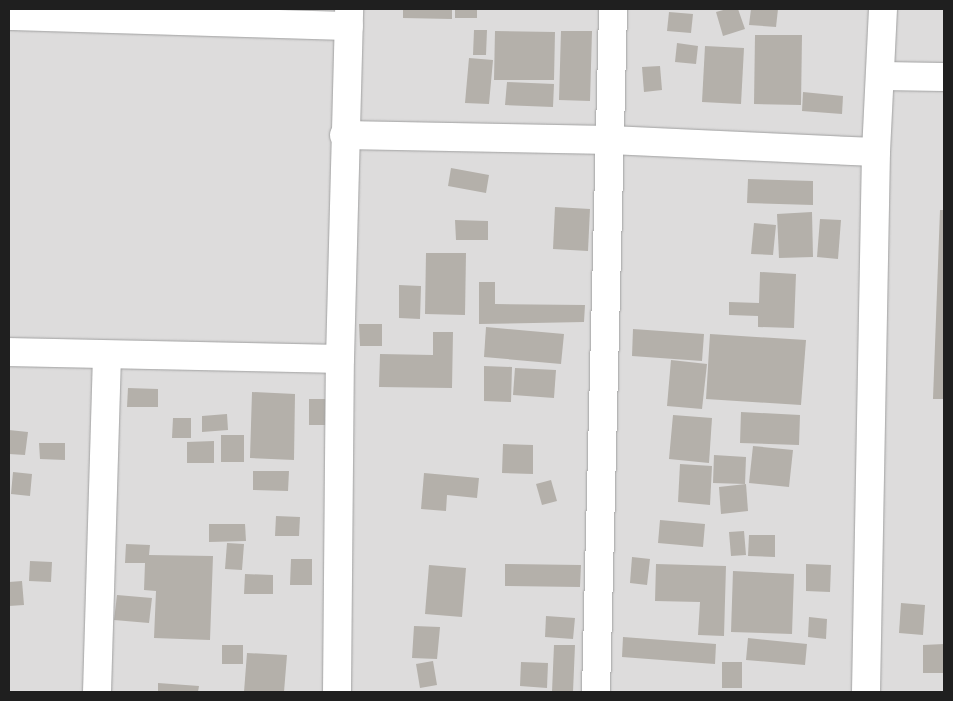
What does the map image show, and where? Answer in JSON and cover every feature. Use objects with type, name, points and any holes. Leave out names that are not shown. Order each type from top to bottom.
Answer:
[{"type":"street","points":[[596,692],[613,9]]},
{"type":"street","points":[[866,692],[876,152],[883,9]]},
{"type":"street","points":[[9,16],[107,13],[349,17],[344,134],[337,692]]},
{"type":"street","points":[[881,76],[944,77]]},
{"type":"street","points":[[344,134],[610,140],[876,152]]},
{"type":"street","points":[[9,352],[340,359]]},
{"type":"street","points":[[96,692],[107,355]]},
{"type":"shaded area","points":[[9,9],[944,9],[944,692],[9,692]]},
{"type":"building","points":[[403,9],[452,9],[452,19],[403,18]]},
{"type":"building","points":[[455,9],[477,9],[477,18],[455,18]]},
{"type":"building","points":[[738,9],[745,29],[723,36],[716,12]]},
{"type":"building","points":[[751,9],[778,9],[776,27],[749,25]]},
{"type":"building","points":[[669,12],[693,14],[691,33],[667,31]]},
{"type":"building","points":[[474,30],[487,30],[486,55],[473,55]]},
{"type":"building","points":[[495,31],[555,32],[554,80],[494,80]]},
{"type":"building","points":[[561,31],[592,31],[590,101],[559,100]]},
{"type":"building","points":[[755,35],[802,35],[801,105],[754,104]]},
{"type":"building","points":[[677,43],[698,46],[696,64],[675,62]]},
{"type":"building","points":[[705,46],[744,48],[741,104],[702,102]]},
{"type":"building","points":[[469,58],[493,60],[489,104],[465,103]]},
{"type":"building","points":[[660,66],[662,90],[644,92],[642,67]]},
{"type":"building","points":[[507,82],[554,84],[553,107],[505,105]]},
{"type":"building","points":[[803,92],[843,96],[842,114],[802,111]]},
{"type":"building","points":[[451,168],[489,175],[486,193],[448,186]]},
{"type":"building","points":[[748,179],[813,181],[813,205],[747,203]]},
{"type":"building","points":[[555,207],[590,209],[588,251],[553,249]]},
{"type":"building","points":[[940,210],[944,210],[944,399],[933,399]]},
{"type":"building","points":[[812,212],[813,257],[779,258],[777,214]]},
{"type":"building","points":[[820,219],[841,220],[838,259],[817,257]]},
{"type":"building","points":[[455,220],[488,221],[488,240],[456,240]]},
{"type":"building","points":[[754,223],[776,225],[773,255],[751,254]]},
{"type":"building","points":[[426,253],[466,253],[465,315],[425,314]]},
{"type":"building","points":[[760,272],[796,274],[794,328],[758,327],[758,316],[729,315],[729,302],[759,303]]},
{"type":"building","points":[[479,282],[495,282],[495,304],[585,305],[584,322],[479,324]]},
{"type":"building","points":[[399,285],[421,286],[420,319],[399,318]]},
{"type":"building","points":[[359,324],[382,324],[382,346],[360,346]]},
{"type":"building","points":[[486,327],[564,334],[561,364],[484,357]]},
{"type":"building","points":[[633,329],[704,334],[702,361],[632,356]]},
{"type":"building","points":[[433,332],[453,332],[452,388],[379,387],[380,354],[433,355]]},
{"type":"building","points":[[710,334],[806,340],[801,405],[706,399]]},
{"type":"building","points":[[671,360],[707,364],[702,409],[667,406]]},
{"type":"building","points":[[484,366],[512,367],[511,402],[484,401]]},
{"type":"building","points":[[515,368],[556,370],[554,398],[513,395]]},
{"type":"building","points":[[128,388],[158,389],[158,407],[127,407]]},
{"type":"building","points":[[252,392],[295,394],[294,460],[250,458]]},
{"type":"building","points":[[309,399],[326,399],[327,425],[309,425]]},
{"type":"building","points":[[741,412],[800,415],[799,445],[740,443]]},
{"type":"building","points":[[227,414],[228,430],[202,432],[202,416]]},
{"type":"building","points":[[673,415],[712,418],[709,463],[669,459]]},
{"type":"building","points":[[173,418],[191,418],[191,438],[172,438]]},
{"type":"building","points":[[9,430],[28,432],[25,455],[9,454]]},
{"type":"building","points":[[221,435],[244,435],[244,462],[221,462]]},
{"type":"building","points":[[214,441],[214,463],[187,463],[187,442]]},
{"type":"building","points":[[39,443],[65,443],[65,460],[40,459]]},
{"type":"building","points":[[503,444],[533,445],[533,474],[502,473]]},
{"type":"building","points":[[753,446],[793,450],[789,487],[749,483]]},
{"type":"building","points":[[714,455],[746,457],[745,484],[713,483]]},
{"type":"building","points":[[680,464],[712,466],[710,505],[678,502]]},
{"type":"building","points":[[253,471],[289,471],[288,491],[253,490]]},
{"type":"building","points":[[13,472],[32,474],[30,496],[11,494]]},
{"type":"building","points":[[424,473],[479,478],[477,498],[447,495],[446,511],[421,509]]},
{"type":"building","points":[[551,480],[557,501],[542,505],[536,484]]},
{"type":"building","points":[[746,484],[748,511],[721,514],[719,487]]},
{"type":"building","points":[[276,516],[300,517],[299,536],[275,536]]},
{"type":"building","points":[[660,520],[705,524],[703,547],[658,543]]},
{"type":"building","points":[[209,524],[245,524],[246,541],[209,542]]},
{"type":"building","points":[[744,531],[746,555],[731,556],[729,532]]},
{"type":"building","points":[[749,535],[775,535],[775,557],[748,556]]},
{"type":"building","points":[[227,543],[244,544],[242,570],[225,569]]},
{"type":"building","points":[[126,544],[150,545],[149,555],[213,556],[210,640],[154,638],[156,591],[144,590],[145,563],[125,563]]},
{"type":"building","points":[[632,557],[650,559],[647,585],[630,583]]},
{"type":"building","points":[[291,559],[312,559],[312,585],[290,585]]},
{"type":"building","points":[[30,561],[52,562],[51,582],[29,581]]},
{"type":"building","points":[[505,564],[581,565],[580,587],[505,586]]},
{"type":"building","points":[[656,564],[726,566],[724,636],[698,635],[700,602],[655,601]]},
{"type":"building","points":[[806,564],[831,565],[830,592],[806,591]]},
{"type":"building","points":[[429,565],[466,568],[462,617],[425,614]]},
{"type":"building","points":[[733,571],[794,574],[792,634],[731,632]]},
{"type":"building","points":[[245,574],[273,575],[273,594],[244,594]]},
{"type":"building","points":[[22,581],[24,605],[9,606],[9,582]]},
{"type":"building","points":[[117,595],[152,598],[149,623],[114,620]]},
{"type":"building","points":[[901,603],[925,605],[923,635],[899,633]]},
{"type":"building","points":[[546,616],[575,618],[573,639],[545,637]]},
{"type":"building","points":[[809,617],[827,619],[826,639],[808,637]]},
{"type":"building","points":[[414,626],[440,627],[437,659],[412,658]]},
{"type":"building","points":[[623,637],[716,644],[715,664],[622,657]]},
{"type":"building","points":[[748,638],[807,644],[805,665],[746,660]]},
{"type":"building","points":[[944,644],[944,673],[923,673],[923,645]]},
{"type":"building","points":[[222,645],[243,645],[243,664],[222,664]]},
{"type":"building","points":[[554,645],[575,645],[573,692],[552,692]]},
{"type":"building","points":[[247,653],[287,655],[284,692],[244,692]]},
{"type":"building","points":[[433,661],[437,685],[420,688],[416,664]]},
{"type":"building","points":[[521,662],[548,663],[547,688],[520,686]]},
{"type":"building","points":[[722,662],[742,662],[742,688],[722,688]]},
{"type":"building","points":[[158,683],[199,686],[198,692],[158,692]]}]
